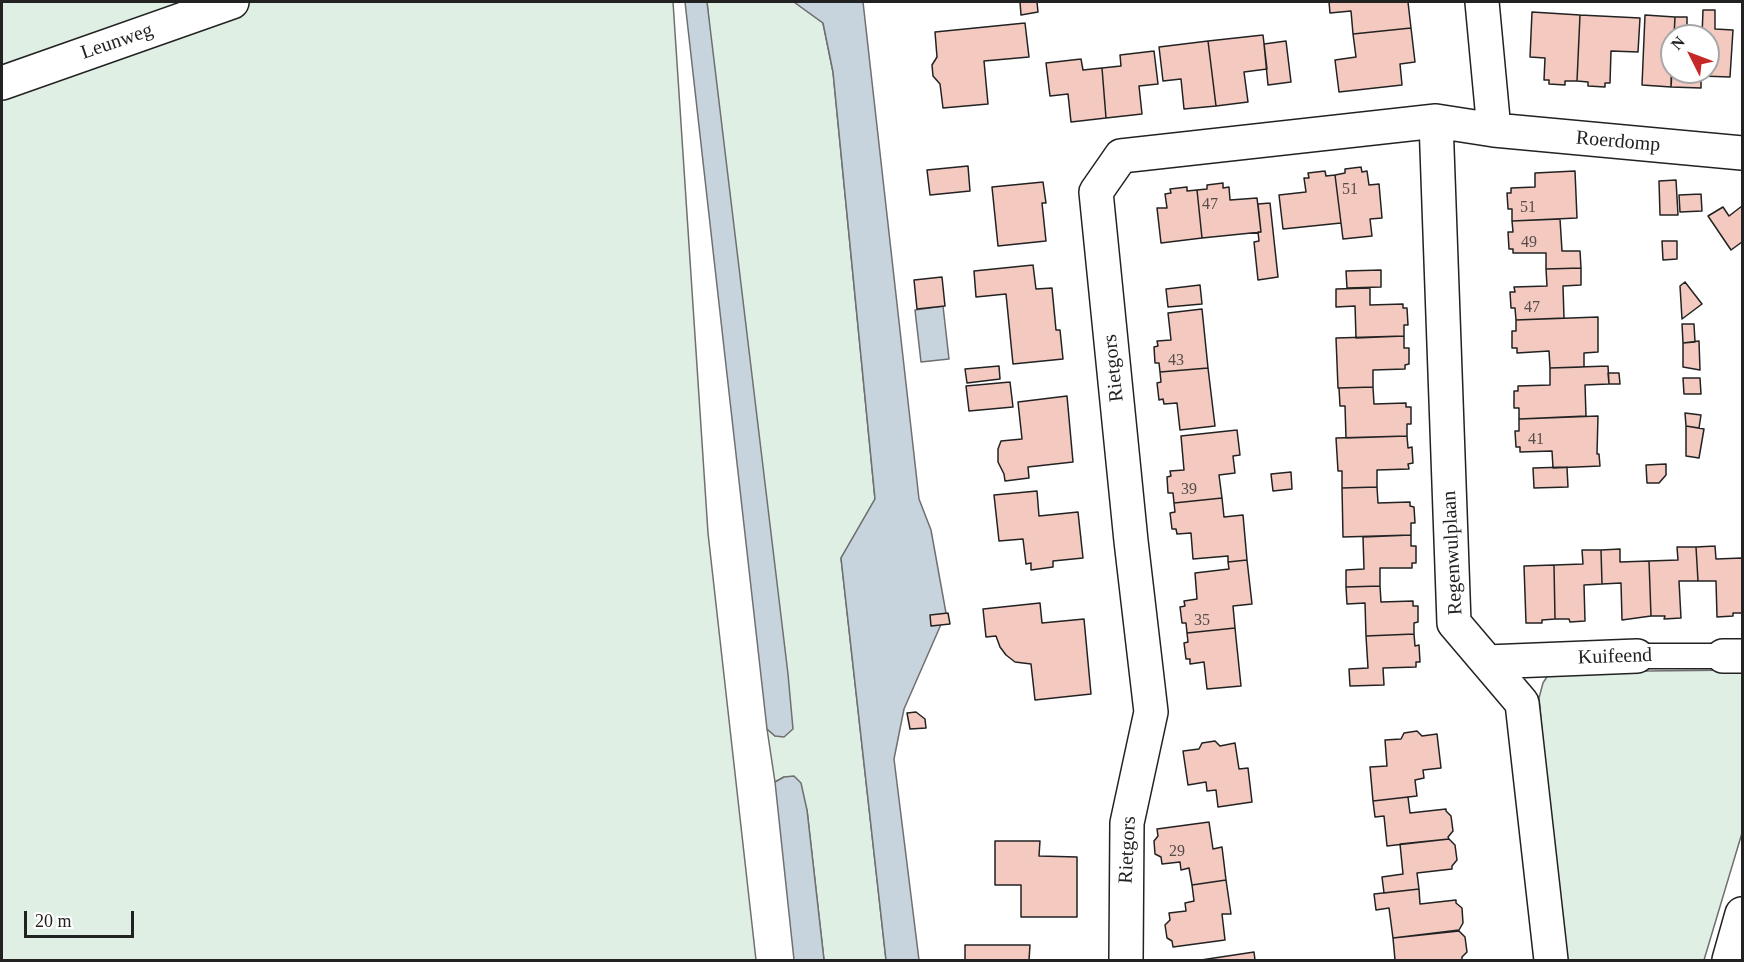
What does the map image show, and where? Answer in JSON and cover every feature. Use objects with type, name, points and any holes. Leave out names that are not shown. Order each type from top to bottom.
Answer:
[{"type":"street","name":"Leunweg","points":[[2,83],[231,2]]},
{"type":"street","points":[[1482,2],[1494,130]]},
{"type":"street","name":"Rietgors","points":[[1126,960],[1127,823],[1151,712],[1131,541],[1096,192],[1121,156],[1436,121],[1494,130]]},
{"type":"street","name":"Regenwulplaan","points":[[1436,121],[1454,623],[1522,703],[1551,960]]},
{"type":"street","name":"Roerdomp","points":[[1494,130],[1743,153]]},
{"type":"street","name":"Kuifeend","points":[[1487,662],[1637,656],[1733,656]]},
{"type":"street","points":[[1729,960],[1743,914]]},
{"type":"green space","points":[[2,2],[673,2],[708,533],[756,960],[2,960]]},
{"type":"green space","points":[[707,2],[794,2],[823,23],[833,72],[875,499],[841,558],[886,960],[824,960],[807,810],[784,777],[775,782],[767,729],[775,736]]},
{"type":"green space","points":[[1742,670],[1742,833],[1704,960],[1563,960],[1539,698],[1543,683],[1550,672]]},
{"type":"shaded area","points":[[685,2],[707,2],[788,674],[793,729],[784,737],[775,736],[767,729]]},
{"type":"shaded area","points":[[794,2],[863,2],[919,499],[931,530],[946,613],[904,709],[894,759],[919,960],[886,960],[841,558],[875,499],[833,72],[823,23]]},
{"type":"shaded area","points":[[943,306],[949,359],[921,362],[915,310]]},
{"type":"shaded area","points":[[794,776],[801,783],[807,810],[824,960],[794,960],[775,782],[784,777]]},
{"type":"building","points":[[1020,2],[1037,2],[1038,12],[1021,15]]},
{"type":"building","points":[[1329,2],[1408,2],[1411,28],[1353,34],[1351,11],[1330,13]]},
{"type":"building","points":[[1703,10],[1715,10],[1715,24],[1702,24]]},
{"type":"building","points":[[1532,12],[1580,15],[1577,81],[1565,81],[1565,85],[1549,84],[1549,80],[1544,80],[1545,58],[1530,57]]},
{"type":"building","points":[[1580,15],[1640,18],[1638,52],[1611,51],[1610,83],[1605,83],[1605,87],[1588,86],[1588,82],[1577,81]]},
{"type":"building","points":[[1645,15],[1675,17],[1675,24],[1660,24],[1660,84],[1671,84],[1671,87],[1642,85]]},
{"type":"building","points":[[1675,17],[1687,17],[1687,24],[1675,24]]},
{"type":"building","points":[[1025,23],[1029,57],[984,61],[988,104],[943,108],[940,84],[933,76],[932,65],[937,57],[935,32]]},
{"type":"building","points":[[1411,28],[1415,62],[1400,64],[1402,85],[1339,92],[1335,60],[1356,57],[1353,34]]},
{"type":"building","points":[[1720,29],[1733,30],[1730,77],[1720,77]]},
{"type":"building","points":[[1263,35],[1267,69],[1244,72],[1248,102],[1216,106],[1208,41]]},
{"type":"building","points":[[1208,41],[1216,106],[1184,109],[1181,79],[1163,81],[1159,47]]},
{"type":"building","points":[[1286,41],[1291,82],[1268,85],[1264,44]]},
{"type":"building","points":[[1154,51],[1158,84],[1139,86],[1142,114],[1106,118],[1102,68],[1121,66],[1120,55]]},
{"type":"building","points":[[1081,59],[1083,70],[1102,68],[1106,118],[1071,122],[1068,94],[1050,96],[1046,63]]},
{"type":"building","points":[[1671,84],[1701,84],[1701,88],[1671,87]]},
{"type":"building","points":[[968,166],[970,191],[930,195],[927,170]]},
{"type":"building","points":[[1361,167],[1362,172],[1367,171],[1369,185],[1379,184],[1382,218],[1370,219],[1372,236],[1343,239],[1335,175],[1345,173],[1345,169]]},
{"type":"building","points":[[1325,171],[1326,176],[1335,175],[1341,223],[1283,229],[1279,195],[1306,192],[1304,178],[1309,178],[1308,173]]},
{"type":"building","points":[[1575,171],[1577,218],[1512,221],[1512,209],[1508,209],[1507,193],[1511,193],[1511,188],[1535,187],[1535,173]]},
{"type":"building","points":[[1676,180],[1678,215],[1660,215],[1659,181]]},
{"type":"building","points":[[1043,182],[1046,203],[1042,203],[1046,241],[998,246],[992,187]]},
{"type":"building","points":[[1223,183],[1223,188],[1229,187],[1230,200],[1257,198],[1261,232],[1202,238],[1197,190],[1207,189],[1207,185]]},
{"type":"building","points":[[1187,187],[1187,191],[1197,190],[1202,238],[1161,243],[1157,208],[1167,208],[1165,194],[1171,193],[1170,189]]},
{"type":"building","points":[[1701,194],[1702,211],[1680,212],[1679,195]]},
{"type":"building","points":[[1270,203],[1278,277],[1258,280],[1254,242],[1259,241],[1258,232],[1261,232],[1258,204]]},
{"type":"building","points":[[1742,206],[1742,242],[1731,250],[1708,216],[1723,207],[1729,216]]},
{"type":"building","points":[[1560,219],[1562,251],[1580,251],[1581,268],[1546,269],[1546,253],[1513,253],[1513,249],[1509,249],[1508,232],[1513,232],[1512,221]]},
{"type":"building","points":[[1662,241],[1677,241],[1677,259],[1663,260]]},
{"type":"building","points":[[1033,265],[1036,289],[1052,288],[1056,330],[1060,330],[1063,359],[1013,364],[1006,294],[976,297],[974,271]]},
{"type":"building","points":[[1581,268],[1581,285],[1563,286],[1564,318],[1516,320],[1515,308],[1511,308],[1510,292],[1515,292],[1514,287],[1547,286],[1546,269]]},
{"type":"building","points":[[1381,270],[1381,287],[1347,288],[1346,271]]},
{"type":"building","points":[[942,277],[945,306],[917,309],[914,280]]},
{"type":"building","points":[[1685,282],[1702,304],[1682,319],[1680,286]]},
{"type":"building","points":[[1200,285],[1202,304],[1168,307],[1166,289]]},
{"type":"building","points":[[1370,288],[1370,305],[1403,304],[1403,308],[1407,308],[1408,325],[1404,325],[1404,336],[1356,338],[1355,306],[1336,307],[1336,289]]},
{"type":"building","points":[[1202,309],[1208,368],[1160,372],[1159,363],[1155,363],[1154,347],[1158,346],[1157,341],[1171,340],[1168,313]]},
{"type":"building","points":[[1598,317],[1598,352],[1584,353],[1584,367],[1550,368],[1549,351],[1517,353],[1517,348],[1512,348],[1512,331],[1516,331],[1516,320]]},
{"type":"building","points":[[1682,324],[1694,324],[1695,342],[1683,343]]},
{"type":"building","points":[[1404,336],[1404,348],[1409,348],[1409,364],[1405,365],[1405,369],[1373,370],[1373,387],[1338,388],[1336,338]]},
{"type":"building","points":[[1699,341],[1700,370],[1683,367],[1683,343]]},
{"type":"building","points":[[999,366],[1000,379],[967,383],[965,369]]},
{"type":"building","points":[[1608,366],[1609,384],[1585,385],[1586,416],[1519,419],[1519,408],[1514,408],[1514,391],[1518,391],[1518,386],[1550,385],[1550,368]]},
{"type":"building","points":[[1208,368],[1215,426],[1180,430],[1177,403],[1164,404],[1163,399],[1159,400],[1157,383],[1161,382],[1160,372]]},
{"type":"building","points":[[1608,373],[1619,373],[1620,384],[1609,384]]},
{"type":"building","points":[[1683,378],[1700,378],[1701,394],[1684,394]]},
{"type":"building","points":[[1010,382],[1013,407],[969,411],[966,386]]},
{"type":"building","points":[[1373,387],[1374,404],[1406,403],[1406,407],[1411,407],[1411,424],[1407,424],[1407,436],[1346,438],[1345,406],[1340,406],[1339,388]]},
{"type":"building","points":[[1067,396],[1073,462],[1028,467],[1029,478],[1005,481],[998,462],[998,449],[1001,441],[1022,439],[1018,402]]},
{"type":"building","points":[[1685,413],[1701,415],[1699,428],[1686,426]]},
{"type":"building","points":[[1598,416],[1597,454],[1599,454],[1600,466],[1553,468],[1552,451],[1520,452],[1520,447],[1516,447],[1515,431],[1519,431],[1519,419]]},
{"type":"building","points":[[1686,426],[1704,429],[1699,458],[1686,456]]},
{"type":"building","points":[[1237,430],[1240,455],[1233,456],[1235,473],[1219,475],[1222,498],[1174,503],[1173,493],[1168,493],[1167,477],[1171,476],[1170,471],[1184,470],[1181,436]]},
{"type":"building","points":[[1407,436],[1408,448],[1412,447],[1413,463],[1408,464],[1409,469],[1377,470],[1377,487],[1342,488],[1342,471],[1338,471],[1336,438]]},
{"type":"building","points":[[1666,464],[1666,475],[1659,483],[1647,483],[1646,465]]},
{"type":"building","points":[[1567,467],[1568,487],[1534,488],[1533,468]]},
{"type":"building","points":[[1291,472],[1292,489],[1273,491],[1271,474]]},
{"type":"building","points":[[1377,487],[1378,503],[1410,502],[1410,506],[1414,507],[1415,523],[1411,523],[1411,535],[1343,537],[1342,488]]},
{"type":"building","points":[[1037,491],[1039,516],[1078,512],[1083,558],[1053,561],[1053,567],[1031,570],[1031,563],[1026,564],[1023,539],[999,541],[994,495]]},
{"type":"building","points":[[1222,498],[1224,517],[1243,515],[1247,560],[1228,562],[1228,556],[1193,559],[1191,533],[1177,534],[1176,529],[1172,529],[1170,513],[1175,512],[1174,503]]},
{"type":"building","points":[[1411,535],[1411,546],[1416,546],[1416,563],[1412,563],[1412,568],[1380,568],[1380,586],[1346,587],[1346,570],[1364,569],[1363,537]]},
{"type":"building","points":[[1715,546],[1716,559],[1742,558],[1742,613],[1733,613],[1733,616],[1717,617],[1716,581],[1698,581],[1696,547]]},
{"type":"building","points":[[1677,547],[1696,547],[1698,581],[1679,581],[1681,618],[1664,619],[1665,616],[1651,616],[1649,561],[1678,560]]},
{"type":"building","points":[[1620,549],[1620,562],[1649,561],[1651,616],[1622,620],[1621,583],[1602,584],[1601,550]]},
{"type":"building","points":[[1582,550],[1601,550],[1602,584],[1584,585],[1585,621],[1570,622],[1569,619],[1555,619],[1554,565],[1583,564]]},
{"type":"building","points":[[1247,560],[1252,604],[1233,606],[1235,628],[1187,633],[1186,623],[1182,623],[1180,607],[1185,606],[1184,601],[1197,599],[1195,573],[1229,569],[1228,562]]},
{"type":"building","points":[[1554,565],[1555,619],[1542,620],[1542,623],[1526,623],[1524,566]]},
{"type":"building","points":[[1380,586],[1381,602],[1413,601],[1413,606],[1418,606],[1418,622],[1414,623],[1414,634],[1366,636],[1365,603],[1347,604],[1346,587]]},
{"type":"building","points":[[1040,603],[1042,623],[1084,619],[1091,694],[1035,700],[1031,664],[1015,662],[1000,647],[996,636],[986,637],[983,609]]},
{"type":"building","points":[[948,613],[950,624],[931,626],[930,615]]},
{"type":"building","points":[[1235,628],[1241,686],[1207,689],[1204,662],[1190,664],[1190,659],[1186,659],[1184,643],[1188,642],[1187,633]]},
{"type":"building","points":[[1414,634],[1415,646],[1419,645],[1420,662],[1416,662],[1416,667],[1383,668],[1384,685],[1350,686],[1349,669],[1368,668],[1366,636]]},
{"type":"building","points":[[916,712],[925,719],[926,728],[910,729],[907,713]]},
{"type":"building","points":[[1417,731],[1422,736],[1437,734],[1441,768],[1423,770],[1424,778],[1415,780],[1417,796],[1373,801],[1370,767],[1387,766],[1385,740],[1401,739],[1404,733]]},
{"type":"building","points":[[1215,741],[1220,746],[1235,743],[1239,769],[1248,768],[1252,802],[1218,807],[1216,790],[1207,791],[1206,782],[1188,785],[1183,751],[1199,749],[1202,743]]},
{"type":"building","points":[[1408,797],[1410,813],[1446,809],[1451,816],[1453,831],[1449,839],[1387,846],[1384,816],[1375,817],[1373,801]]},
{"type":"building","points":[[1209,822],[1213,849],[1222,847],[1226,880],[1192,885],[1189,868],[1181,870],[1180,862],[1162,864],[1161,857],[1155,854],[1154,841],[1158,836],[1157,829]]},
{"type":"building","points":[[1449,839],[1455,845],[1457,860],[1452,869],[1417,873],[1419,889],[1384,893],[1382,877],[1403,874],[1400,844]]},
{"type":"building","points":[[995,841],[1040,841],[1039,856],[1077,857],[1077,917],[1021,917],[1021,885],[995,885]]},
{"type":"building","points":[[1226,880],[1231,914],[1222,914],[1225,940],[1173,947],[1172,941],[1167,938],[1165,925],[1170,920],[1169,913],[1186,911],[1185,903],[1194,901],[1192,885]]},
{"type":"building","points":[[1419,889],[1420,904],[1456,900],[1462,908],[1463,923],[1459,930],[1393,938],[1389,908],[1376,910],[1374,894]]},
{"type":"building","points":[[1459,931],[1465,937],[1467,952],[1462,960],[1395,960],[1393,938]]},
{"type":"building","points":[[965,945],[1030,945],[1029,960],[965,960]]},
{"type":"building","points":[[1254,952],[1255,960],[1201,960]]}]
